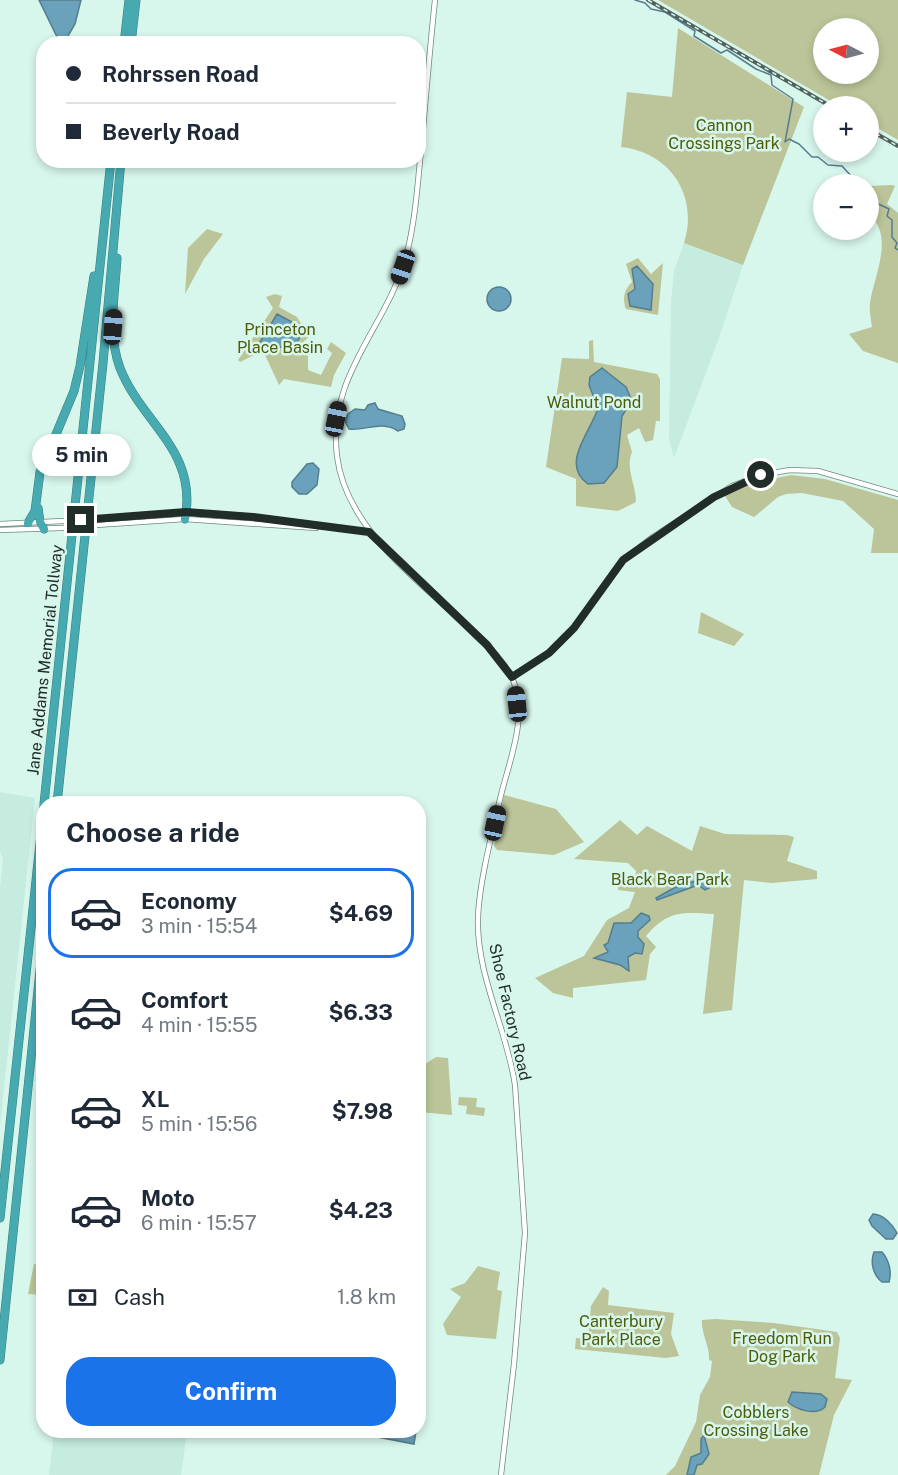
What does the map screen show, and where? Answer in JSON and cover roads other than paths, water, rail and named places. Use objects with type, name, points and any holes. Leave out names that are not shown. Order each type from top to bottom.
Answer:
[{"type":"highway","points":[[125,36],[129,0]]},
{"type":"highway","points":[[133,36],[136,0]]},
{"type":"highway","points":[[28,523],[36,512],[40,472],[74,391],[80,366],[110,168]]},
{"type":"highway","name":"Jane Addams Memorial Tollway","points":[[45,796],[110,168]]},
{"type":"highway","name":"Jane Addams Memorial Tollway","points":[[58,796],[121,168]]},
{"type":"highway","points":[[122,168],[114,345],[128,382],[182,466],[189,490],[185,515]]},
{"type":"highway","points":[[37,490],[42,526]]},
{"type":"highway","name":"Jane Addams Memorial Tollway","points":[[0,1218],[36,880]]},
{"type":"highway","points":[[0,1360],[36,1010]]},
{"type":"street","name":"Shoe Factory Road","points":[[426,85],[435,0]]},
{"type":"street","name":"Shoe Factory Road","points":[[417,168],[409,246],[393,294],[343,387],[336,419],[337,455],[344,489],[369,532],[487,645],[512,677],[519,717],[489,852],[478,918],[483,965],[512,1061],[525,1233],[501,1472]]},
{"type":"street","points":[[512,677],[549,653],[574,628],[623,560],[653,537],[732,486],[761,475],[790,470],[818,471],[898,494]]},
{"type":"street","points":[[0,524],[28,523],[61,528],[97,522],[185,515],[369,532]]},
{"type":"street","points":[[0,530],[42,526],[63,521],[97,522]]},
{"type":"water","points":[[39,0],[81,0],[75,24],[68,36],[57,36]]},
{"type":"water","points":[[637,266],[653,284],[651,310],[630,306],[628,294],[635,289],[632,269]]},
{"type":"water","points":[[499,287],[508,290],[511,299],[508,308],[499,311],[490,308],[487,299],[490,290]]},
{"type":"water","points":[[277,314],[292,322],[301,335],[294,348],[281,347],[268,351],[260,342]]},
{"type":"water","points":[[602,368],[626,387],[632,401],[622,416],[617,467],[604,483],[588,484],[580,476],[576,467],[577,457],[598,408],[589,385],[590,377]]},
{"type":"water","points":[[375,403],[378,409],[402,416],[404,429],[398,431],[380,426],[349,429],[345,421],[348,414],[355,409],[365,410],[368,405]]},
{"type":"water","points":[[313,463],[319,469],[317,485],[307,494],[299,494],[292,487],[292,482],[307,464]]},
{"type":"water","points":[[708,881],[709,888],[705,890],[698,885],[657,900],[656,898],[679,885]]},
{"type":"water","points":[[641,913],[649,916],[650,920],[638,931],[638,937],[644,944],[642,954],[635,953],[628,957],[629,971],[620,965],[594,958],[608,952],[604,945],[608,943],[614,923],[631,923]]},
{"type":"water","points":[[873,1214],[884,1218],[893,1227],[897,1233],[893,1239],[886,1239],[872,1226],[869,1220]]},
{"type":"water","points":[[874,1252],[882,1252],[886,1259],[890,1270],[889,1282],[882,1282],[874,1272],[872,1260]]},
{"type":"water","points":[[792,1392],[821,1394],[827,1399],[825,1407],[817,1411],[806,1411],[796,1407],[788,1402]]},
{"type":"water","name":"Cobblers Crossing Lake","points":[[704,1435],[709,1454],[702,1464],[697,1465],[694,1475],[687,1475],[691,1457],[701,1453],[701,1439]]},
{"type":"water","points":[[383,1438],[415,1438],[414,1444]]},
{"type":"waterway","points":[[635,0],[645,3],[651,9],[665,12],[695,31],[694,36],[721,53],[727,50],[756,69],[771,75],[772,85],[793,99],[785,142],[789,139],[799,144],[812,157],[818,157],[828,165],[842,166],[849,174]]},
{"type":"waterway","points":[[879,204],[889,209],[887,216],[892,220],[892,237],[897,243],[895,248],[898,250]]},
{"type":"railway","points":[[648,0],[813,96]]},
{"type":"railway","points":[[879,135],[898,146]]},
{"type":"park label","name":"Cannon Crossings Park","points":[[724,134]]},
{"type":"park label","name":"Princeton Place Basin","points":[[280,338]]},
{"type":"park label","name":"Walnut Pond","points":[[594,402]]},
{"type":"park label","name":"Black Bear Park","points":[[670,879]]},
{"type":"park label","name":"Canterbury Park Place","points":[[621,1330]]},
{"type":"park label","name":"Freedom Run Dog Park","points":[[782,1347]]}]
